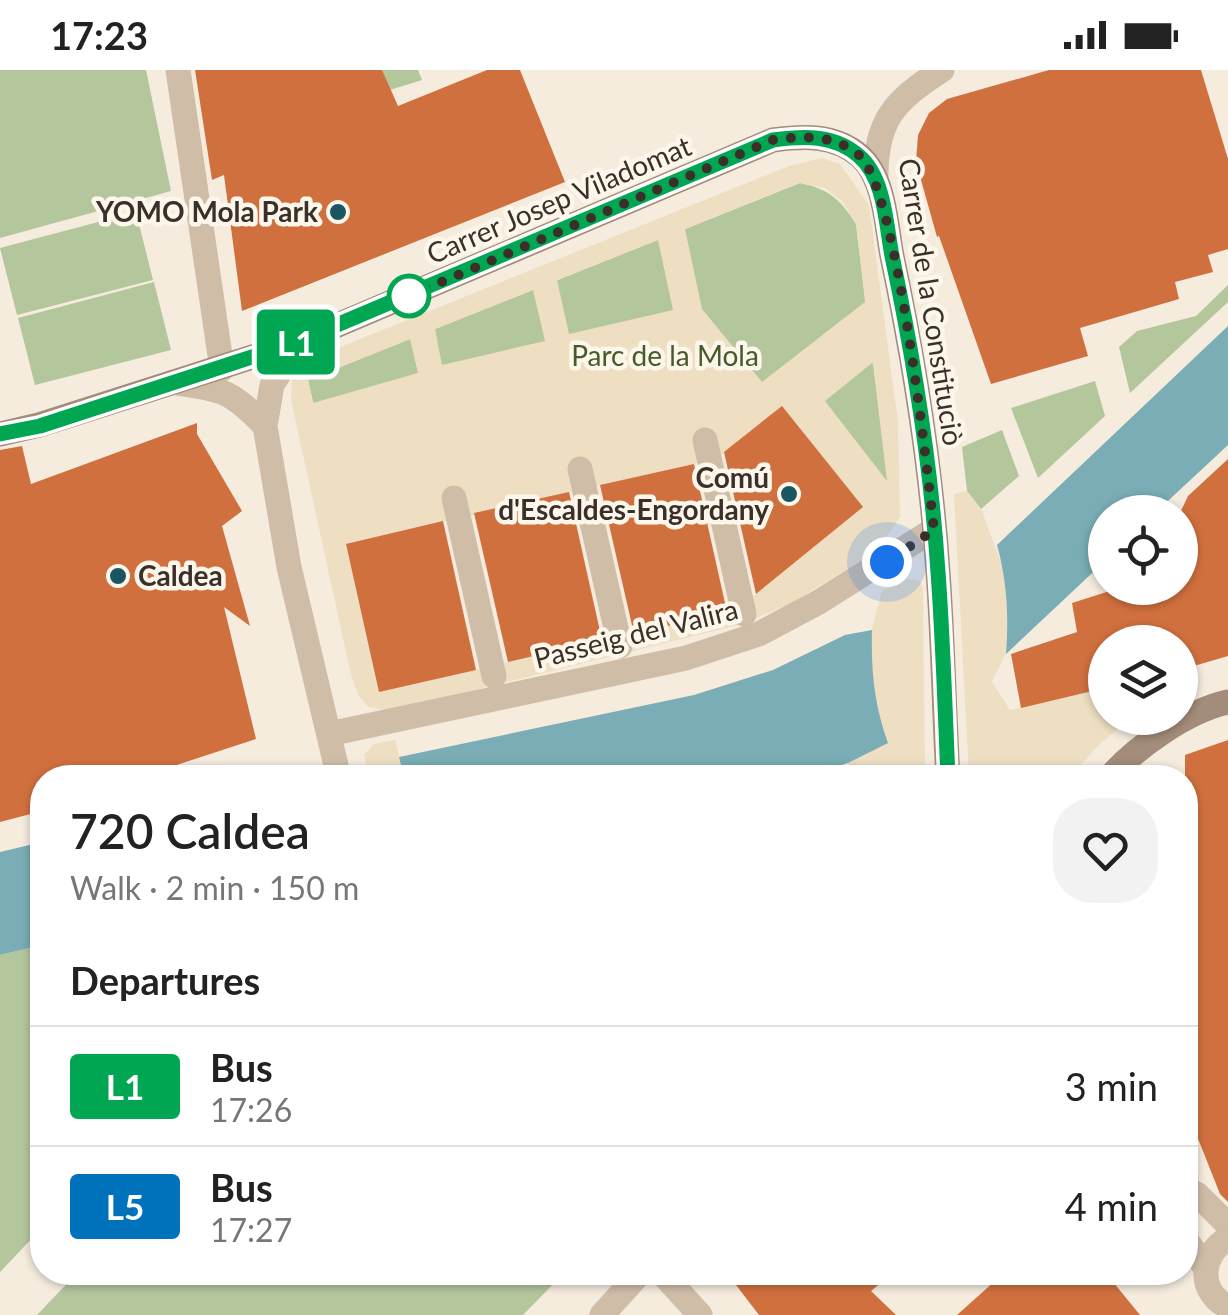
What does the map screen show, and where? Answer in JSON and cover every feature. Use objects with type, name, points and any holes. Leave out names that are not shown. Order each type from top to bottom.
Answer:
[{"type":"main road","name":"Carrer Josep Viladomat","points":[[0,434],[40,426],[222,369],[773,140],[809,136],[831,141],[860,156],[876,180]]},
{"type":"main road","name":"Carrer de la Constituciò","points":[[876,180],[922,418],[938,570],[947,765]]},
{"type":"main road","points":[[1120,765],[1170,728],[1228,702]]},
{"type":"street","points":[[178,70],[222,369]]},
{"type":"street","name":"Carrer de la Constituciò","points":[[876,180],[876,148],[890,114],[913,89],[942,70]]},
{"type":"street","points":[[326,329],[290,356],[272,385],[264,426],[289,567],[337,765]]},
{"type":"street","points":[[178,383],[221,389],[240,400],[264,426]]},
{"type":"street","points":[[705,440],[744,614]]},
{"type":"street","points":[[580,469],[620,646]]},
{"type":"street","points":[[454,498],[494,676]]},
{"type":"street","name":"Passeig del Valira","points":[[329,734],[686,658],[759,634],[820,602],[934,530]]},
{"type":"street","points":[[1198,1194],[1228,1225]]},
{"type":"street","points":[[1205,1267],[1216,1246],[1228,1238]]},
{"type":"street","points":[[1198,1257],[1219,1308]]},
{"type":"street","points":[[602,1315],[629,1285]]},
{"type":"street","points":[[673,1285],[700,1315]]},
{"type":"green space","points":[[0,70],[146,70],[171,191],[0,238]]},
{"type":"green space","points":[[380,70],[418,70],[422,80],[390,90]]},
{"type":"green space","name":"Parc de la Mola","points":[[800,183],[833,196],[856,224],[888,483],[900,516],[886,536],[782,406],[718,457],[346,544],[308,380]]},
{"type":"green space","points":[[136,212],[153,280],[17,315],[0,248]]},
{"type":"green space","points":[[154,282],[171,350],[35,385],[18,318]]},
{"type":"green space","points":[[1228,285],[1228,302],[1130,393],[1119,347],[1137,331],[1196,316]]},
{"type":"green space","points":[[1095,381],[1105,416],[1038,478],[1011,408]]},
{"type":"green space","points":[[1002,430],[1019,476],[981,509],[967,491],[962,447]]},
{"type":"green space","points":[[30,948],[30,1241],[0,1272],[0,955]]},
{"type":"green space","points":[[65,1285],[552,1285],[523,1315],[37,1315]]},
{"type":"shaded area","name":"Parc de la Mola","points":[[822,158],[840,164],[869,205],[898,422],[900,516],[886,536],[862,560],[790,604],[742,624],[390,711],[368,707],[358,695],[351,675],[291,400],[292,377],[306,362],[323,354],[789,166]],"holes":[[[799,183],[825,188],[842,201],[856,224],[865,302],[762,382],[702,309],[685,229]],[[658,240],[673,310],[569,334],[557,280]],[[533,290],[545,341],[442,365],[435,329]],[[410,339],[418,373],[313,403],[308,380]],[[872,363],[873,364],[887,481],[825,401]],[[782,406],[863,507],[751,598],[718,457]],[[698,463],[732,611],[629,635],[594,487]],[[573,491],[606,639],[502,663],[468,515]],[[450,520],[484,668],[380,691],[346,544]]]},
{"type":"shaded area","points":[[967,491],[981,509],[1004,570],[1006,654],[992,682],[1010,710],[1088,692],[1088,735],[1111,735],[1080,765],[968,765],[954,494]]},
{"type":"shaded area","points":[[907,579],[919,580],[923,588],[925,765],[848,763],[887,743],[875,706],[871,668],[872,630],[882,591]]},
{"type":"shaded area","points":[[395,740],[401,765],[366,765],[364,755],[374,744]]},
{"type":"water","points":[[1228,326],[1228,445],[1174,495],[1088,495],[1088,577],[1006,654],[1006,599],[997,545]]},
{"type":"water","points":[[872,630],[874,687],[888,743],[842,765],[401,765],[399,757],[694,695],[773,670],[845,635]]},
{"type":"water","points":[[30,845],[30,948],[0,955],[0,852]]},
{"type":"building","points":[[195,70],[382,70],[398,106],[487,70],[520,70],[565,182],[242,311],[224,175],[212,180]]},
{"type":"building","points":[[1049,70],[1201,70],[1228,159],[1228,249],[1208,255],[1213,272],[1175,282],[1179,299],[1080,328],[1088,356],[991,384],[937,237],[916,162],[918,135],[929,113],[947,99]]},
{"type":"building","name":"Comú d'Escaldes-Engordany","points":[[782,406],[863,507],[756,594],[724,452]]},
{"type":"building","name":"Caldea","points":[[197,423],[197,434],[242,511],[222,526],[250,626],[224,607],[256,739],[177,765],[30,765],[30,814],[0,822],[0,450],[22,446],[31,484]]},
{"type":"building","points":[[1228,459],[1228,656],[1198,665],[1198,625],[1088,625],[1088,692],[1021,708],[1011,654],[1077,632],[1072,603],[1088,598],[1088,605],[1198,605],[1198,495],[1189,495]]},
{"type":"building","points":[[694,464],[727,612],[634,634],[600,485]]},
{"type":"building","points":[[569,492],[602,640],[508,662],[474,513]]},
{"type":"building","points":[[443,521],[476,670],[379,692],[346,544]]},
{"type":"building","points":[[1228,740],[1228,1202],[1220,1194],[1198,1139],[1198,765],[1185,765],[1185,755]]},
{"type":"building","points":[[736,1285],[878,1285],[871,1291],[896,1315],[759,1315]]},
{"type":"building","points":[[990,1285],[1116,1285],[1140,1315],[957,1315]]},
{"type":"bus line","name":"L1","points":[[0,434],[40,426],[292,344],[773,140],[809,136],[831,141],[860,156],[876,180],[901,297],[922,418],[938,570],[947,765]]},
{"type":"place","name":"YOMO Mola Park","points":[[338,212]]},
{"type":"place","name":"Comú d'Escaldes-Engordany","points":[[789,494]]},
{"type":"place","name":"Caldea","points":[[118,576]]},
{"type":"route","points":[[409,296],[773,140],[809,136],[831,141],[860,156],[876,180],[901,297],[922,418],[934,530],[887,562]]}]
